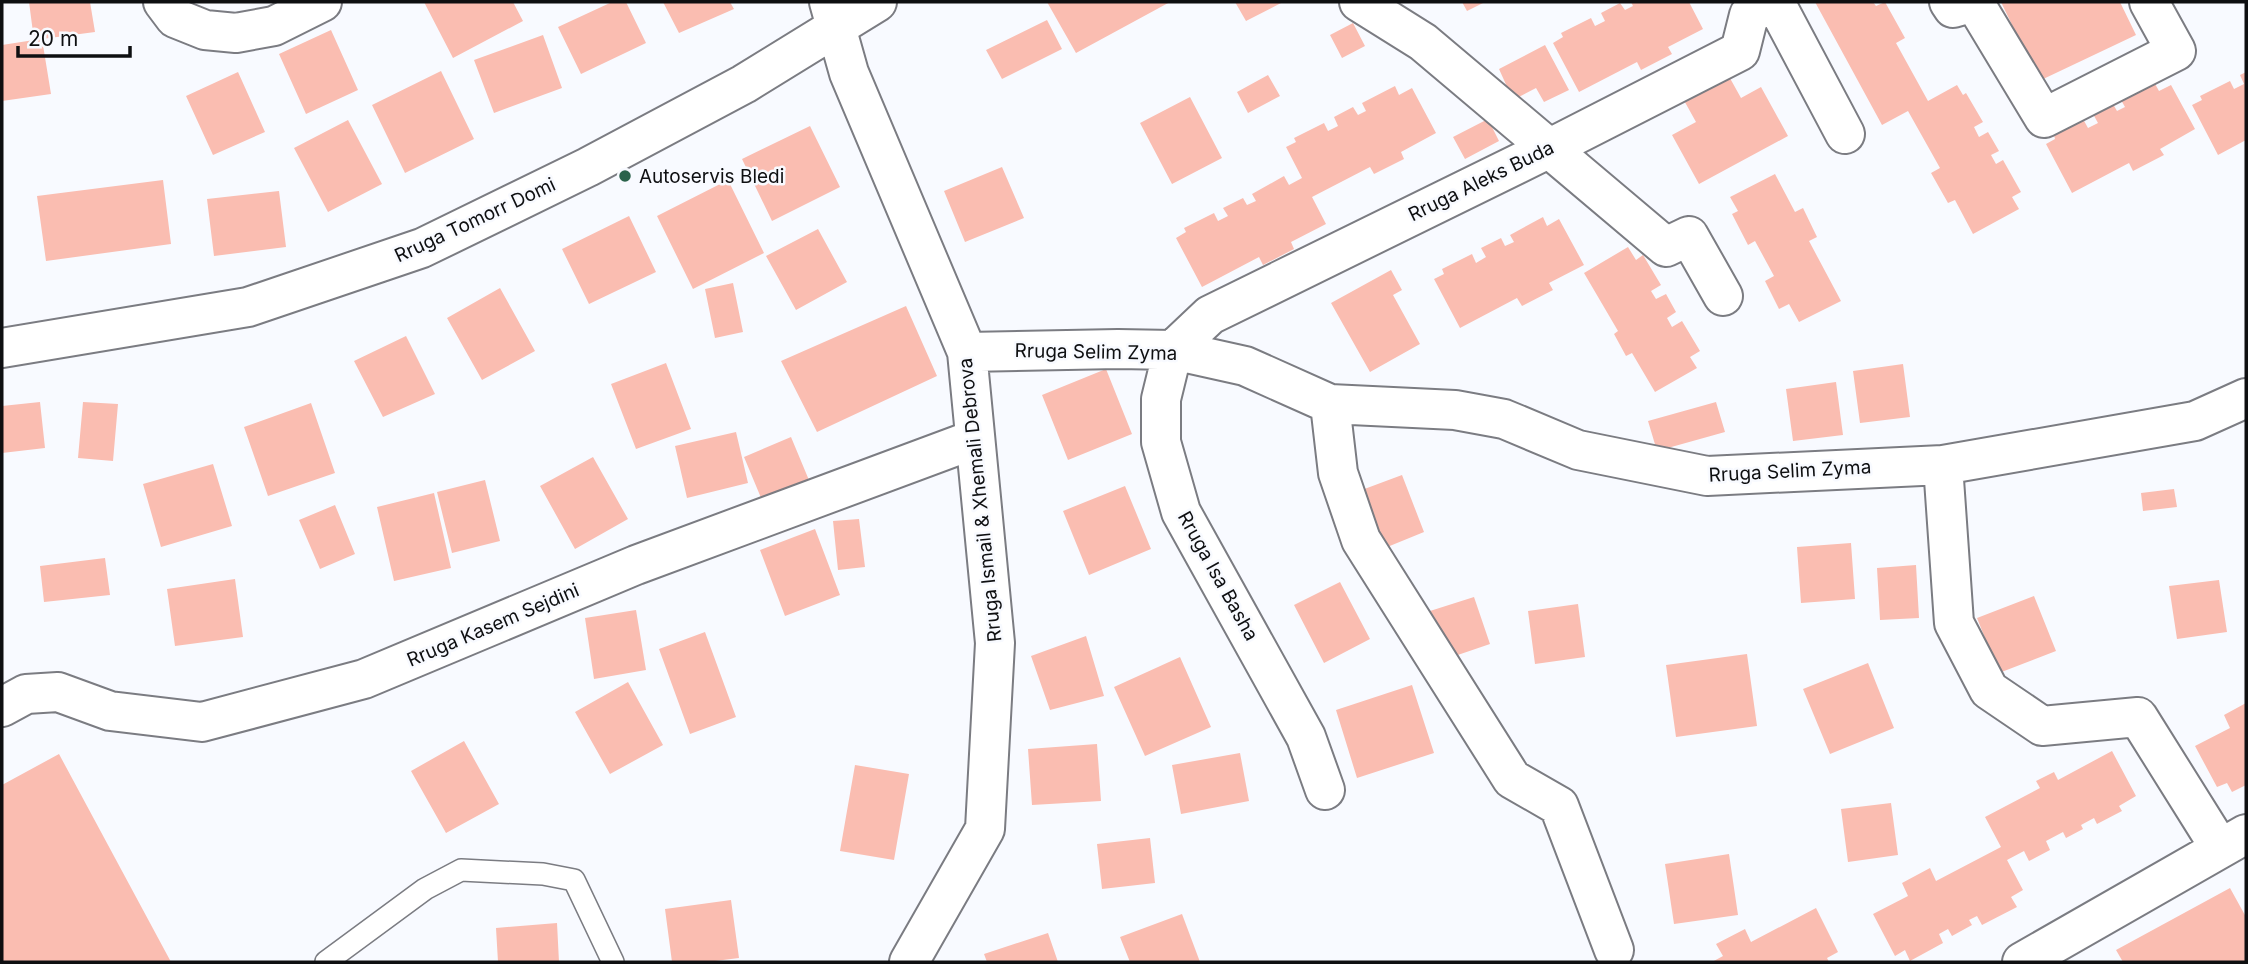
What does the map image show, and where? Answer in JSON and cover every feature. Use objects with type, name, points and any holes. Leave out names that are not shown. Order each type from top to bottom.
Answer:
[{"type":"street","points":[[163,2],[175,18],[205,30],[236,33],[274,26],[322,2]]},
{"type":"street","name":"Rruga Tomorr Domi","points":[[2,348],[248,307],[422,248],[600,160],[744,84],[833,15],[877,2]]},
{"type":"street","points":[[1359,2],[1423,41],[1665,247],[1689,236],[1723,296]]},
{"type":"street","points":[[1774,2],[1845,134]]},
{"type":"street","name":"Rruga Aleks Buda","points":[[1173,350],[1210,315],[1548,149],[1740,51],[1749,15],[1774,2]]},
{"type":"street","points":[[1950,2],[1953,8],[1974,2],[2044,118],[2176,51],[2149,2]]},
{"type":"street","name":"Rruga Ismail & Xhemali Debrova","points":[[833,15],[849,73],[967,352],[995,643],[985,829],[909,962]]},
{"type":"street","name":"Rruga Selim Zyma","points":[[967,352],[1173,350],[1245,366],[1330,404],[1455,410],[1504,419],[1578,450],[1707,477],[1943,465],[2195,421],[2246,398]]},
{"type":"street","name":"Rruga Isa Basha","points":[[1173,350],[1161,398],[1161,442],[1181,512],[1306,737],[1325,790]]},
{"type":"street","points":[[1330,404],[1338,473],[1361,540],[1512,779],[1559,806],[1614,950]]},
{"type":"street","name":"Rruga Kasem Sejdini","points":[[2,707],[26,694],[58,692],[110,711],[202,722],[364,679],[636,565],[975,439]]},
{"type":"street","points":[[1943,465],[1954,623],[1989,690],[2042,726],[2138,717],[2233,841],[2031,960]]},
{"type":"lane","points":[[326,962],[425,889],[461,870],[543,874],[574,880],[613,962]]},
{"type":"building","points":[[29,2],[90,2],[95,32],[42,39],[51,94],[2,101],[2,45],[34,40]]},
{"type":"building","points":[[424,2],[513,2],[523,21],[453,58]]},
{"type":"building","points":[[612,2],[626,2],[646,43],[581,74],[558,27]]},
{"type":"building","points":[[663,2],[730,2],[734,9],[679,33]]},
{"type":"building","points":[[1047,2],[1170,2],[1076,53]]},
{"type":"building","points":[[1235,2],[1283,2],[1246,21]]},
{"type":"building","points":[[1462,2],[1485,2],[1467,11]]},
{"type":"building","points":[[1631,2],[1689,2],[1703,29],[1668,47],[1672,54],[1641,70],[1637,62],[1579,92],[1553,43],[1563,37],[1561,33],[1591,18],[1595,26],[1605,21],[1601,13],[1620,3],[1625,10],[1633,6]]},
{"type":"building","points":[[1815,2],[1873,2],[1876,6],[1885,2],[1905,38],[1896,43],[1928,101],[1957,85],[1963,95],[1966,93],[1983,122],[1974,127],[1979,137],[1988,132],[1999,151],[1991,155],[1996,164],[2003,160],[2021,192],[2012,197],[2019,209],[1973,234],[1955,200],[1948,203],[1931,173],[1940,168],[1908,111],[1882,125]]},
{"type":"building","points":[[2001,2],[2120,2],[2136,35],[2039,81]]},
{"type":"building","points":[[1047,20],[1062,49],[1002,79],[986,50]]},
{"type":"building","points":[[1353,23],[1365,46],[1342,58],[1330,35]]},
{"type":"building","points":[[331,30],[358,90],[306,114],[279,54]]},
{"type":"building","points":[[543,35],[562,88],[494,113],[474,60]]},
{"type":"building","points":[[1545,45],[1569,90],[1544,102],[1536,88],[1513,100],[1499,69]]},
{"type":"building","points":[[441,71],[474,139],[405,173],[372,105]]},
{"type":"building","points":[[1726,71],[1741,98],[1761,87],[1788,136],[1699,184],[1672,135],[1696,122],[1681,95]]},
{"type":"building","points":[[238,72],[265,132],[213,155],[186,96]]},
{"type":"building","points":[[2246,72],[2246,140],[2218,155],[2192,105],[2202,100],[2200,96],[2230,81],[2234,89],[2244,84],[2240,75]]},
{"type":"building","points":[[1268,75],[1280,96],[1248,113],[1237,92]]},
{"type":"building","points":[[2154,82],[2159,91],[2171,85],[2195,129],[2160,149],[2164,155],[2133,171],[2129,163],[2072,193],[2046,144],[2055,139],[2054,135],[2083,119],[2088,128],[2098,123],[2093,114],[2113,104],[2117,111],[2125,107],[2121,100]]},
{"type":"building","points":[[1395,86],[1399,95],[1412,88],[1436,133],[1401,152],[1404,159],[1374,174],[1370,167],[1312,197],[1326,224],[1291,242],[1294,249],[1263,265],[1259,257],[1202,287],[1176,238],[1186,232],[1184,228],[1214,213],[1218,221],[1228,216],[1223,208],[1243,198],[1247,205],[1256,201],[1252,194],[1284,176],[1289,185],[1302,178],[1286,147],[1296,142],[1294,138],[1324,123],[1328,131],[1338,126],[1334,117],[1353,107],[1358,115],[1366,111],[1362,103]]},
{"type":"building","points":[[1190,97],[1222,158],[1172,184],[1140,123]]},
{"type":"building","points":[[1488,119],[1499,141],[1465,159],[1453,137]]},
{"type":"building","points":[[348,120],[382,184],[328,212],[294,148]]},
{"type":"building","points":[[810,126],[840,187],[772,221],[742,159]]},
{"type":"building","points":[[1002,167],[1024,218],[965,242],[944,191]]},
{"type":"building","points":[[1775,174],[1795,212],[1803,208],[1817,237],[1809,241],[1841,301],[1799,322],[1789,304],[1779,309],[1765,281],[1774,276],[1755,241],[1748,245],[1732,214],[1738,211],[1730,197]]},
{"type":"building","points":[[163,180],[171,244],[46,261],[37,196]]},
{"type":"building","points":[[728,180],[764,253],[693,289],[657,216]]},
{"type":"building","points":[[279,191],[286,247],[214,256],[207,199]]},
{"type":"building","points":[[629,216],[656,272],[589,304],[562,249]]},
{"type":"building","points":[[1543,217],[1547,226],[1559,219],[1584,265],[1549,283],[1553,290],[1522,306],[1517,298],[1460,328],[1434,279],[1444,274],[1442,269],[1472,254],[1476,263],[1486,257],[1481,248],[1501,238],[1505,246],[1514,242],[1510,235]]},
{"type":"building","points":[[818,229],[847,282],[796,310],[766,256]]},
{"type":"building","points":[[1628,247],[1636,260],[1643,255],[1661,285],[1651,291],[1656,299],[1666,294],[1676,312],[1667,318],[1672,327],[1682,321],[1700,351],[1690,357],[1697,368],[1655,392],[1632,353],[1626,356],[1614,334],[1618,331],[1584,273]]},
{"type":"building","points":[[1391,270],[1402,290],[1393,295],[1420,344],[1370,372],[1331,303]]},
{"type":"building","points":[[733,283],[743,332],[715,338],[705,289]]},
{"type":"building","points":[[500,288],[535,351],[482,380],[447,318]]},
{"type":"building","points":[[906,306],[937,376],[817,432],[781,361]]},
{"type":"building","points":[[406,336],[435,394],[383,417],[354,361]]},
{"type":"building","points":[[666,363],[691,429],[636,449],[611,384]]},
{"type":"building","points":[[1903,364],[1910,417],[1860,423],[1853,371]]},
{"type":"building","points":[[1106,369],[1132,434],[1068,460],[1042,395]]},
{"type":"building","points":[[1836,382],[1843,435],[1793,441],[1786,389]]},
{"type":"building","points":[[40,402],[45,448],[2,453],[2,406]]},
{"type":"building","points":[[83,402],[118,404],[113,461],[78,458]]},
{"type":"building","points":[[1716,402],[1725,432],[1657,451],[1648,421]]},
{"type":"building","points":[[311,403],[335,473],[268,496],[244,427]]},
{"type":"building","points":[[736,432],[748,483],[687,498],[675,446]]},
{"type":"building","points":[[791,437],[811,485],[764,505],[744,457]]},
{"type":"building","points":[[593,457],[628,519],[575,549],[540,486]]},
{"type":"building","points":[[213,464],[232,526],[161,547],[143,484]]},
{"type":"building","points":[[1402,475],[1424,532],[1375,552],[1351,494]]},
{"type":"building","points":[[485,480],[500,541],[452,553],[437,492]]},
{"type":"building","points":[[1125,486],[1151,549],[1089,575],[1063,511]]},
{"type":"building","points":[[2174,489],[2177,507],[2143,511],[2141,493]]},
{"type":"building","points":[[434,493],[451,568],[394,581],[377,507]]},
{"type":"building","points":[[335,505],[355,554],[320,569],[299,520]]},
{"type":"building","points":[[859,519],[865,567],[838,570],[833,521]]},
{"type":"building","points":[[815,529],[840,595],[785,616],[760,550]]},
{"type":"building","points":[[1851,543],[1855,599],[1801,603],[1797,547]]},
{"type":"building","points":[[105,558],[110,595],[44,602],[40,566]]},
{"type":"building","points":[[1916,565],[1919,618],[1880,620],[1877,568]]},
{"type":"building","points":[[235,579],[243,637],[175,646],[167,589]]},
{"type":"building","points":[[2219,580],[2227,632],[2177,639],[2169,586]]},
{"type":"building","points":[[1340,582],[1370,639],[1324,663],[1294,605]]},
{"type":"building","points":[[2034,596],[2056,651],[1999,673],[1977,618]]},
{"type":"building","points":[[1474,597],[1490,644],[1446,659],[1430,611]]},
{"type":"building","points":[[1578,604],[1585,657],[1535,664],[1528,611]]},
{"type":"building","points":[[636,610],[646,670],[594,679],[585,618]]},
{"type":"building","points":[[705,632],[736,717],[690,734],[659,649]]},
{"type":"building","points":[[1086,636],[1104,696],[1050,710],[1031,656]]},
{"type":"building","points":[[1747,654],[1757,726],[1676,737],[1666,665]]},
{"type":"building","points":[[1180,657],[1211,727],[1145,756],[1114,687]]},
{"type":"building","points":[[1868,663],[1894,728],[1830,754],[1803,689]]},
{"type":"building","points":[[628,682],[663,745],[610,774],[575,712]]},
{"type":"building","points":[[1412,685],[1434,753],[1357,778],[1336,710]]},
{"type":"building","points":[[2246,703],[2246,785],[2232,792],[2227,783],[2217,787],[2195,746],[2230,728],[2224,715]]},
{"type":"building","points":[[464,741],[499,804],[446,833],[411,771]]},
{"type":"building","points":[[1097,744],[1101,801],[1032,805],[1028,749]]},
{"type":"building","points":[[2112,751],[2136,796],[2119,806],[2122,811],[2097,824],[2094,818],[2081,825],[2083,829],[2066,838],[2063,832],[2046,841],[2050,850],[2029,861],[2024,851],[2007,860],[2023,890],[2011,897],[2017,907],[1982,925],[1977,916],[1969,920],[1972,925],[1952,936],[1948,929],[1939,934],[1943,943],[1910,961],[1905,950],[1895,956],[1873,914],[1908,896],[1902,883],[1930,868],[1936,881],[2001,847],[1985,817],[2040,788],[2036,781],[2054,772],[2058,780]]},
{"type":"building","points":[[1240,753],[1249,801],[1181,814],[1172,765]]},
{"type":"building","points":[[59,754],[171,962],[2,962],[2,785]]},
{"type":"building","points":[[855,765],[909,774],[894,860],[840,851]]},
{"type":"building","points":[[1891,803],[1898,855],[1848,862],[1841,809]]},
{"type":"building","points":[[1150,838],[1155,883],[1102,889],[1097,844]]},
{"type":"building","points":[[1729,854],[1738,915],[1674,924],[1665,864]]},
{"type":"building","points":[[2230,888],[2246,917],[2246,962],[2123,962],[2116,950]]},
{"type":"building","points":[[731,900],[739,958],[672,962],[665,909]]},
{"type":"building","points":[[1816,908],[1838,952],[1827,958],[1829,962],[1712,962],[1723,956],[1716,944],[1745,929],[1751,942]]},
{"type":"building","points":[[1182,914],[1200,962],[1130,962],[1120,937]]},
{"type":"building","points":[[557,923],[559,962],[498,962],[496,928]]},
{"type":"building","points":[[1048,933],[1058,962],[987,962],[984,954]]},
{"type":"place","name":"Autoservis Bledi","points":[[625,176]]}]
